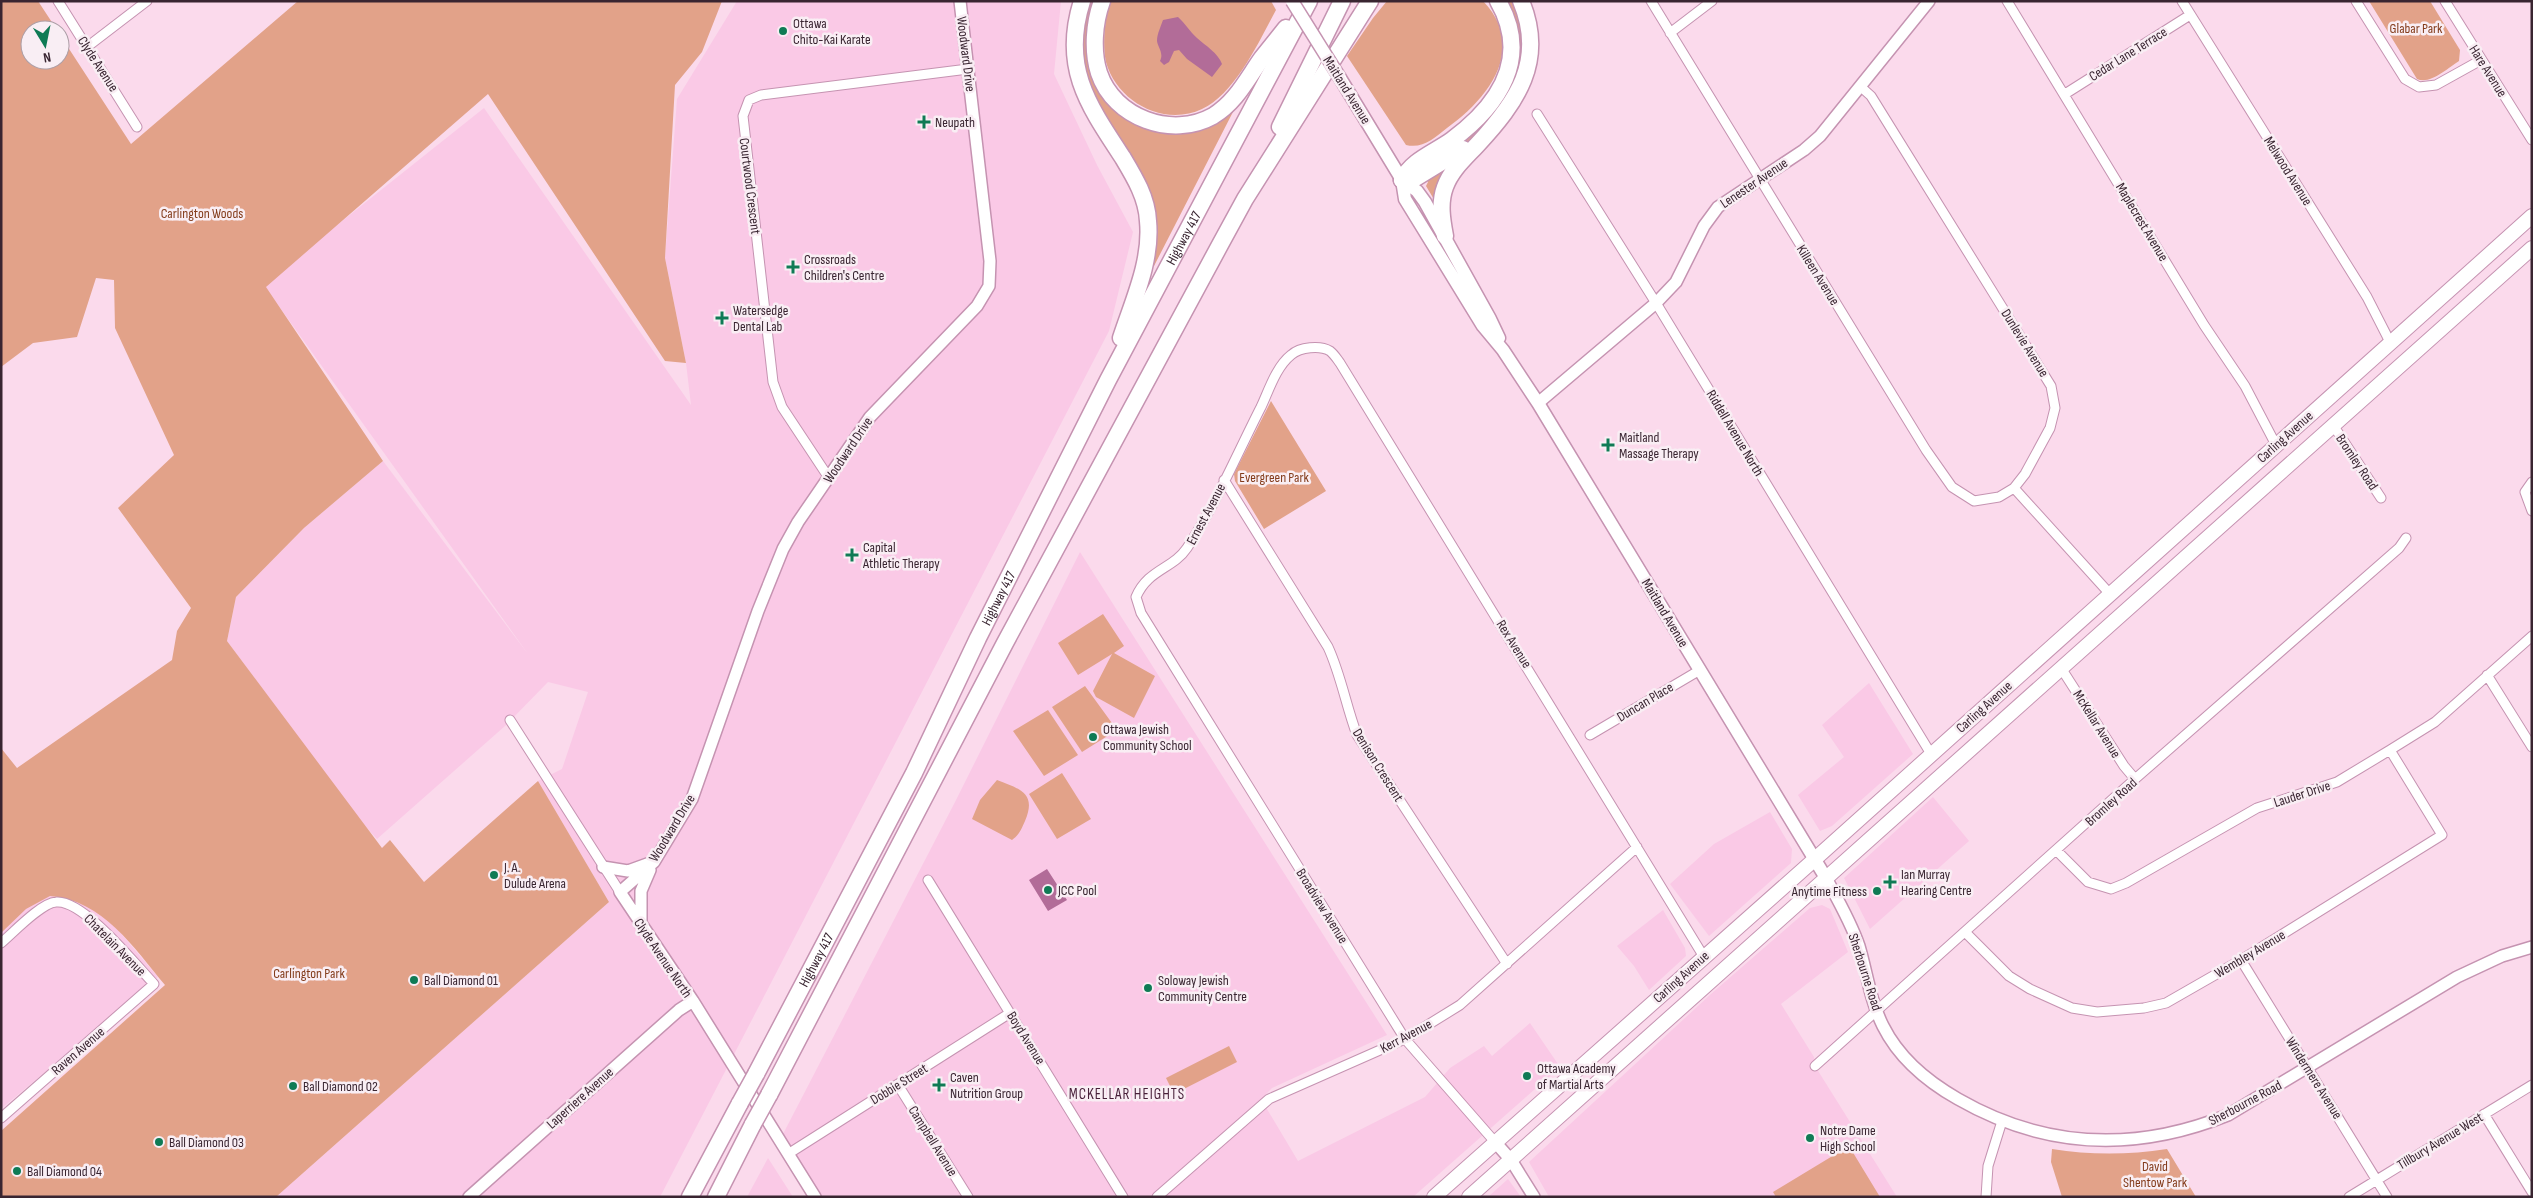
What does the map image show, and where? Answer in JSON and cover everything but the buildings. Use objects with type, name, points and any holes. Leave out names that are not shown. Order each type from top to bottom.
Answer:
[{"type":"highway","points":[[1082,1],[1075,24],[1074,41],[1074,58],[1079,80],[1089,106],[1134,176],[1144,197],[1148,220],[1148,245],[1141,278],[1108,380]]},
{"type":"highway","points":[[1102,1],[1096,20],[1095,45],[1098,71],[1107,90],[1120,105],[1140,119],[1161,125],[1184,125],[1212,116],[1236,97],[1263,57],[1308,1]]},
{"type":"highway","name":"Highway 417","points":[[690,1197],[914,773],[978,638],[1108,380],[1308,1]]},
{"type":"highway","points":[[716,1197],[1005,643],[1246,199],[1342,1]]},
{"type":"highway","points":[[1246,199],[1370,1]]},
{"type":"highway","points":[[1402,180],[1408,168],[1452,140],[1480,117],[1503,85],[1512,61],[1512,38],[1506,15],[1498,1]]},
{"type":"highway","points":[[1445,236],[1442,205],[1445,186],[1454,169],[1498,122],[1517,94],[1525,78],[1531,54],[1531,33],[1521,1]]},
{"type":"highway","points":[[1402,180],[1414,179],[1456,155],[1498,122]]},
{"type":"main road","name":"Maitland Avenue","points":[[1292,1],[1402,180],[1405,199],[1483,326],[1504,350]]},
{"type":"main road","name":"Maitland Avenue","points":[[1402,180],[1417,191],[1445,236],[1490,319],[1504,350],[1826,878]]},
{"type":"main road","name":"Carling Avenue","points":[[1434,1197],[1815,859],[2532,216]]},
{"type":"main road","name":"Carling Avenue","points":[[1469,1197],[2532,248]]},
{"type":"street","name":"Clyde Avenue","points":[[58,1],[137,127]]},
{"type":"street","points":[[87,47],[147,1]]},
{"type":"street","name":"Woodward Drive","points":[[620,892],[654,862],[692,799],[758,611],[783,549],[798,522],[870,417],[977,306],[989,286],[990,261],[960,1]]},
{"type":"street","name":"Killeen Avenue","points":[[1651,1],[1926,450],[1952,486],[1974,501],[1999,497],[2014,488]]},
{"type":"street","points":[[1670,33],[1712,1]]},
{"type":"street","name":"Lenester Avenue","points":[[1538,404],[1656,302],[1676,282],[1704,226],[1718,207],[1804,150],[1820,136],[1929,1]]},
{"type":"street","name":"Maplecrest Avenue","points":[[2006,1],[2065,94],[2204,325],[2245,386],[2276,445]]},
{"type":"street","name":"Melwood Avenue","points":[[2182,1],[2367,297],[2390,342]]},
{"type":"street","points":[[2356,1],[2405,79],[2419,87],[2436,85],[2481,60]]},
{"type":"street","name":"Hare Avenue","points":[[2445,1],[2532,140]]},
{"type":"street","name":"Cedar Lane Terrace","points":[[2065,94],[2190,15]]},
{"type":"street","name":"Courtwood Crescent","points":[[829,478],[782,406],[773,382],[742,116],[749,100],[761,95],[968,69]]},
{"type":"street","name":"Dunlevie Avenue","points":[[1861,87],[1871,96],[2051,386],[2055,408],[2050,428],[2014,488]]},
{"type":"street","name":"Riddell Avenue North","points":[[1537,114],[1656,302],[1931,754]]},
{"type":"street","name":"Ernest Avenue","points":[[1136,597],[1140,587],[1155,572],[1186,550],[1224,480],[1278,371],[1292,353],[1310,347]]},
{"type":"street","name":"Rex Avenue","points":[[1310,347],[1330,351],[1340,362],[1704,957]]},
{"type":"street","name":"Bromley Road","points":[[2333,425],[2381,498]]},
{"type":"street","name":"Denison Crescent","points":[[1224,480],[1328,647],[1337,666],[1348,711],[1357,735],[1507,964]]},
{"type":"street","points":[[2532,482],[2525,492],[2532,511]]},
{"type":"street","points":[[2014,488],[2110,594]]},
{"type":"street","name":"Bromley Road","points":[[1815,1066],[2057,851],[2135,779],[2399,548],[2406,538]]},
{"type":"street","name":"Broadview Avenue","points":[[1136,597],[1140,613],[1405,1039],[1496,1142],[1534,1197]]},
{"type":"street","name":"Lauder Drive","points":[[2057,851],[2088,882],[2110,889],[2126,883],[2257,808],[2337,782],[2390,750],[2435,722],[2532,636]]},
{"type":"street","name":"McKellar Avenue","points":[[2061,668],[2124,766],[2135,779]]},
{"type":"street","name":"Duncan Place","points":[[1590,735],[1700,670]]},
{"type":"street","points":[[2487,675],[2532,747]]},
{"type":"street","name":"Clyde Avenue North","points":[[510,720],[641,925],[693,1001],[815,1197]]},
{"type":"street","name":"Wembley Avenue","points":[[1965,932],[2009,976],[2030,989],[2072,1008],[2098,1012],[2144,1008],[2166,1003],[2241,960],[2442,835],[2390,750]]},
{"type":"street","name":"Kerr Avenue","points":[[1157,1197],[1269,1099],[1405,1039],[1460,1005],[1637,847]]},
{"type":"street","points":[[604,867],[628,871],[654,862]]},
{"type":"street","points":[[641,925],[640,891],[654,862]]},
{"type":"street","name":"Sherbourne Road","points":[[1826,878],[1845,913],[1859,946],[1871,998],[1876,1010],[1888,1033],[1914,1068],[1943,1091],[2002,1121],[2049,1136],[2093,1140],[2146,1139],[2202,1125],[2228,1115],[2457,977],[2502,956],[2532,947]]},
{"type":"street","name":"Boyd Avenue","points":[[928,880],[1123,1197]]},
{"type":"street","name":"Chatelain Avenue","points":[[1,943],[42,908],[55,902],[70,903],[88,916],[154,984]]},
{"type":"street","name":"Windermere Avenue","points":[[2241,960],[2387,1197]]},
{"type":"street","name":"Raven Avenue","points":[[1,1118],[154,984]]},
{"type":"street","name":"Laperriere Avenue","points":[[469,1197],[679,1010],[693,1001]]},
{"type":"street","name":"Dobbie Street","points":[[788,1154],[1010,1013]]},
{"type":"street","name":"Campbell Avenue","points":[[898,1085],[968,1197]]},
{"type":"street","name":"Tillbury Avenue West","points":[[2349,1197],[2532,1085]]},
{"type":"street","points":[[2484,1114],[2532,1192]]},
{"type":"street","points":[[1986,1197],[1988,1166],[2002,1121]]},
{"type":"shaded area","points":[[737,1],[1061,1],[1054,74],[1097,165],[1133,232],[1109,331],[660,1197],[276,1197],[609,902],[538,781],[562,769],[588,692],[548,682],[505,726],[377,839],[356,816],[227,641],[236,597],[304,528],[383,461],[528,654],[263,284],[484,108],[691,405],[686,363],[665,258],[677,99]]},
{"type":"shaded area","points":[[1178,17],[1194,36],[1218,56],[1222,64],[1212,77],[1187,59],[1179,50],[1174,51],[1169,62],[1164,65],[1160,61],[1161,53],[1157,38],[1163,20]]},
{"type":"shaded area","points":[[1080,552],[1387,1035],[1272,1088],[1261,1099],[1298,1161],[1425,1097],[1450,1068],[1484,1046],[1492,1056],[1530,1023],[1560,1067],[1413,1197],[823,1197],[782,1136],[954,804]]},
{"type":"shaded area","points":[[1869,683],[1913,754],[1832,826],[1820,831],[1798,795],[1844,757],[1822,725]]},
{"type":"shaded area","points":[[1933,797],[1969,841],[1870,929],[1844,878]]},
{"type":"shaded area","points":[[1770,812],[1792,849],[1791,863],[1709,936],[1670,884],[1714,844]]},
{"type":"shaded area","name":"JCC Pool","points":[[1047,869],[1067,900],[1048,911],[1029,880]]},
{"type":"shaded area","points":[[48,895],[74,898],[93,907],[113,924],[158,977],[1,1109],[1,905]]},
{"type":"shaded area","points":[[1822,905],[1830,909],[1848,952],[1781,1004],[1814,1057],[1815,1066],[1897,1197],[1549,1197],[1529,1162],[1711,994],[1810,908]]},
{"type":"shaded area","points":[[1663,910],[1685,948],[1686,956],[1649,990],[1634,966],[1617,946]]},
{"type":"shaded area","points":[[768,1158],[793,1197],[747,1197]]},
{"type":"shaded area","points":[[1508,1179],[1521,1197],[1488,1197]]},
{"type":"green space","points":[[1,1],[38,1],[50,20],[20,20],[20,70],[70,70],[70,50],[131,144],[298,1],[722,1],[702,52],[675,85],[665,258],[686,363],[665,361],[488,94],[266,287],[383,461],[304,528],[236,597],[227,641],[382,848],[390,840],[424,882],[538,781],[609,902],[276,1197],[1,1197],[1,1131],[165,985],[116,928],[86,906],[69,899],[50,896],[26,909],[1,933],[1,748],[17,768],[172,660],[177,631],[191,608],[118,508],[174,455],[115,328],[114,280],[96,278],[77,337],[33,343],[1,367]]},
{"type":"green space","points":[[1088,1],[1098,1],[1094,74],[1150,128],[1235,108],[1154,266],[1151,266],[1156,226],[1153,209],[1086,86],[1080,36]]},
{"type":"green space","points":[[1110,1],[1271,1],[1276,10],[1254,51],[1226,91],[1202,109],[1187,114],[1173,115],[1158,113],[1131,99],[1120,89],[1112,76],[1106,62],[1104,47],[1105,23]]},
{"type":"green space","points":[[1387,1],[1483,1],[1496,19],[1502,37],[1502,54],[1497,71],[1488,87],[1476,103],[1462,116],[1433,139],[1423,144],[1406,145],[1347,56]]},
{"type":"green space","points":[[1505,1],[1518,1],[1525,23],[1522,75],[1484,131],[1446,157],[1513,78],[1518,58],[1519,31]]},
{"type":"green space","name":"Glabar Park","points":[[2369,1],[2430,1],[2460,50],[2459,61],[2433,78],[2428,80],[2417,79]]},
{"type":"green space","points":[[1450,166],[1435,201],[1426,186],[1427,179]]},
{"type":"green space","name":"Evergreen Park","points":[[1271,401],[1326,491],[1264,529],[1235,481],[1234,474]]},
{"type":"green space","points":[[1103,614],[1124,646],[1114,653],[1155,676],[1134,718],[1096,697],[1093,691],[1112,654],[1078,675],[1058,643]]},
{"type":"green space","points":[[1085,686],[1117,730],[1082,752],[1052,707]]},
{"type":"green space","points":[[1048,710],[1078,755],[1044,776],[1013,731]]},
{"type":"green space","points":[[1062,773],[1091,819],[1057,839],[1029,794]]},
{"type":"green space","points":[[997,780],[1013,786],[1024,793],[1029,804],[1020,832],[1012,840],[972,819],[980,800]]},
{"type":"green space","points":[[1229,1046],[1237,1062],[1174,1094],[1166,1078]]},
{"type":"green space","points":[[1849,1146],[1880,1197],[1776,1197],[1773,1192]]},
{"type":"green space","name":"David Shentow Park","points":[[2052,1149],[2109,1154],[2167,1149],[2196,1197],[2062,1197],[2051,1162]]},
{"type":"place","name":"Ottawa Chito-Kai Karate","points":[[783,31]]},
{"type":"place","name":"Neupath","points":[[924,122]]},
{"type":"place","name":"Crossroads Children's Centre","points":[[793,267]]},
{"type":"place","name":"Watersedge Dental Lab","points":[[722,318]]},
{"type":"place","name":"Maitland Massage Therapy","points":[[1608,445]]},
{"type":"place","name":"Capital Athletic Therapy","points":[[852,555]]},
{"type":"place","name":"Ottawa Jewish Community School","points":[[1093,737]]},
{"type":"place","name":"J. A. Dulude Arena","points":[[494,875]]},
{"type":"place","name":"Ian Murray Hearing Centre","points":[[1890,882]]},
{"type":"place","name":"JCC Pool","points":[[1048,890]]},
{"type":"place","name":"Anytime Fitness","points":[[1877,891]]},
{"type":"place","name":"Ball Diamond 01","points":[[414,980]]},
{"type":"place","name":"Soloway Jewish Community Centre","points":[[1148,988]]},
{"type":"place","name":"Ottawa Academy of Martial Arts","points":[[1527,1076]]},
{"type":"place","name":"Caven Nutrition Group","points":[[939,1085]]},
{"type":"place","name":"Ball Diamond 02","points":[[293,1086]]},
{"type":"place","name":"Notre Dame High School","points":[[1810,1138]]},
{"type":"place","name":"Ball Diamond 03","points":[[159,1142]]},
{"type":"place","name":"Ball Diamond 04","points":[[17,1171]]},
{"type":"district","name":"MCKELLAR HEIGHTS","points":[[1127,1094]]},
{"type":"park label","name":"Carlington Woods","points":[[202,213]]},
{"type":"park label","name":"Carlington Park","points":[[309,973]]}]
